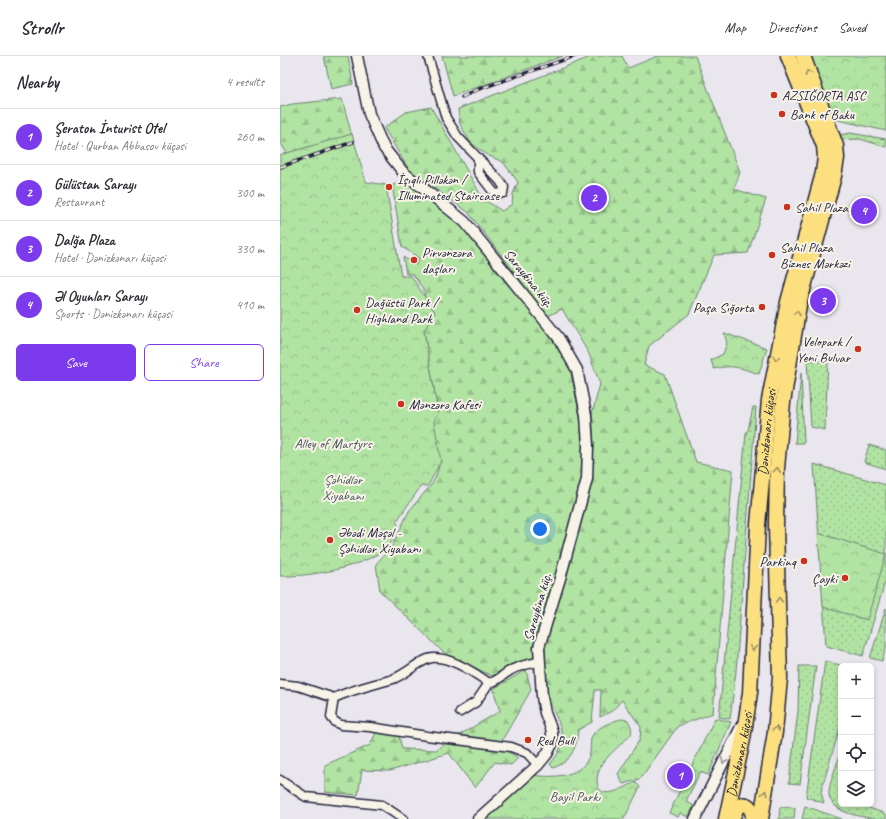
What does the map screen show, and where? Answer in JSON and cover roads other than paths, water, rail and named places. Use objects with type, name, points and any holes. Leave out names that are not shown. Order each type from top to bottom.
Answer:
[{"type":"highway","name":"Dənizkənarı küçəsi","points":[[726,819],[747,714],[752,676],[758,525],[769,400],[788,302],[825,157],[824,146],[792,70],[788,56]]},
{"type":"highway","name":"Dənizkənarı küçəsi","points":[[761,819],[775,732],[780,678],[776,526],[778,468],[783,402],[799,305],[834,176],[836,148],[802,56]]},
{"type":"highway","points":[[720,819],[731,794]]},
{"type":"highway","points":[[732,819],[737,807],[742,804],[749,806],[752,809],[753,819]]},
{"type":"street","name":"Saraykina küç.","points":[[357,56],[368,111],[384,148],[393,161],[408,177],[461,218],[470,227],[558,337],[577,370],[585,409],[587,422],[588,461],[585,485],[561,574],[542,630],[539,647],[538,662],[544,706],[553,736],[551,747],[538,765],[478,819]]},
{"type":"street","points":[[428,56],[446,118],[458,137],[478,158]]},
{"type":"street","points":[[782,56],[792,70]]},
{"type":"street","points":[[280,684],[298,686],[334,698],[346,692],[396,678],[427,659],[435,658],[448,661],[474,672],[489,683]]},
{"type":"street","points":[[460,712],[476,702],[489,683],[499,680],[514,669],[538,662]]},
{"type":"street","points":[[334,698],[331,717],[341,725],[370,727],[511,747],[526,753],[538,765]]},
{"type":"street","points":[[695,819],[747,714]]},
{"type":"street","points":[[280,780],[306,796],[382,805],[403,819]]},
{"type":"railway","points":[[462,97],[479,89],[575,56]]},
{"type":"railway","points":[[280,167],[353,142]]},
{"type":"place","name":"AZSIĞORTA ASC","points":[[774,95]]},
{"type":"place","name":"Bank of Baku","points":[[782,114]]},
{"type":"place","name":"İşıqlı Pilləkən / Illuminated Staircase","points":[[389,187]]},
{"type":"place","name":"Gülüstan Sarayı","points":[[594,198]]},
{"type":"place","name":"Sahil Plaza","points":[[787,207]]},
{"type":"place","name":"Əl Oyunları Sarayı","points":[[864,211]]},
{"type":"place","name":"Sahil Plaza Biznes Mərkəzi","points":[[772,255]]},
{"type":"place","name":"Pirvənzəra daşları","points":[[414,260]]},
{"type":"place","name":"Dalğa Plaza","points":[[823,301]]},
{"type":"place","name":"Paşa Sığorta","points":[[762,307]]},
{"type":"place","name":"Dağüstü Park / Highland Park","points":[[357,310]]},
{"type":"place","name":"Velopark / Yeni Bulvar","points":[[858,349]]},
{"type":"place","name":"Mənzərə Kafesi","points":[[401,404]]},
{"type":"place","name":"Əbədi Məşəl - Şəhidlər Xiyabanı","points":[[330,540]]},
{"type":"place","name":"Parkinq","points":[[804,561]]},
{"type":"place","name":"Çayki","points":[[845,578]]},
{"type":"place","name":"Red Bull","points":[[528,740]]},
{"type":"place","name":"Şeraton İnturist Otel","points":[[680,776]]},
{"type":"park label","name":"Alley of Martyrs","points":[[333,443]]},
{"type":"park label","name":"Şəhidlər Xiyabanı","points":[[343,488]]},
{"type":"park label","name":"Bayil Parkı","points":[[575,796]]}]
